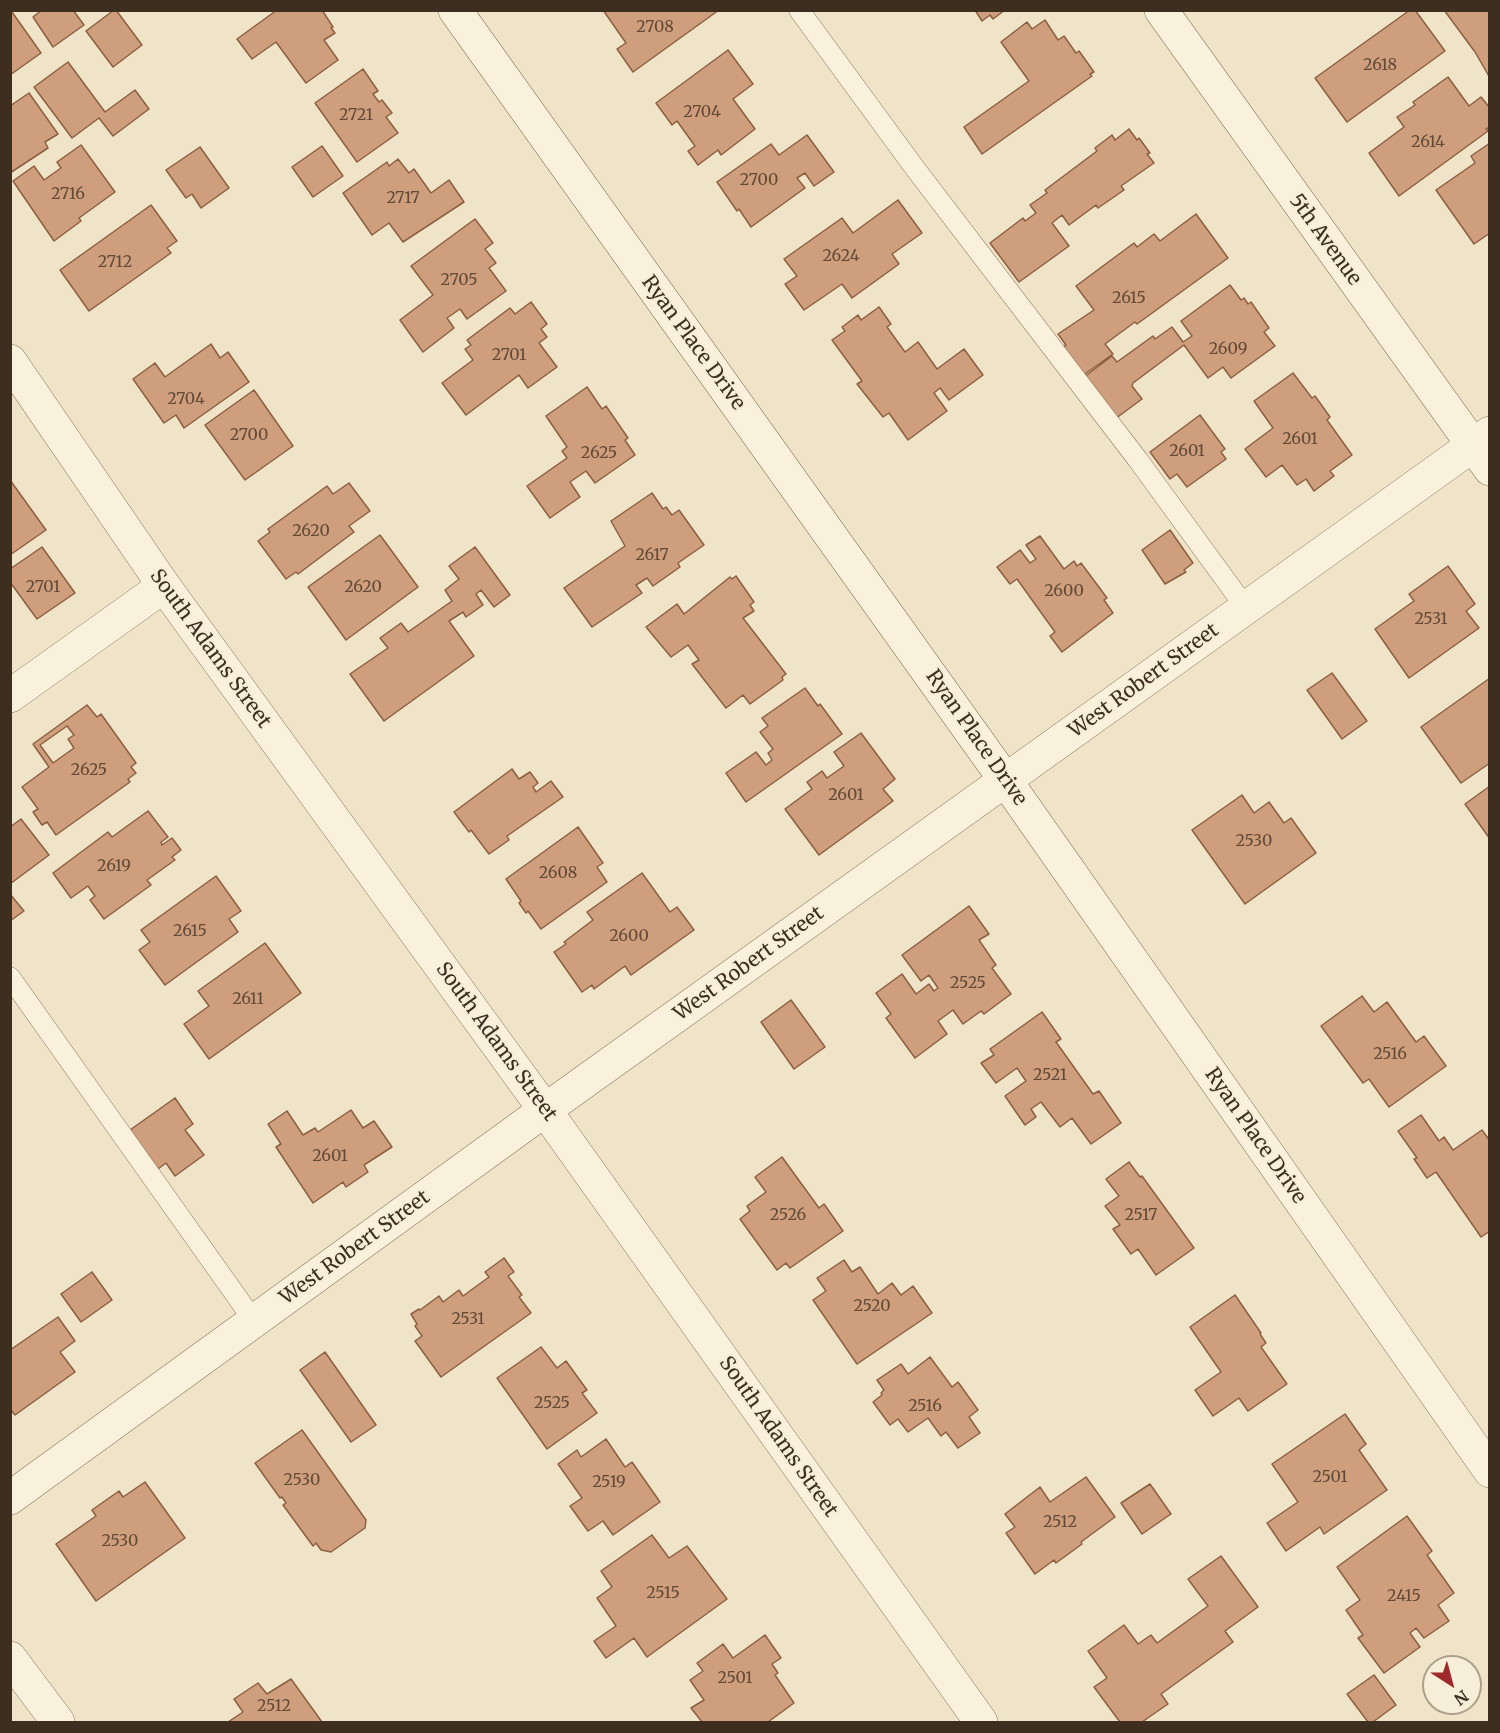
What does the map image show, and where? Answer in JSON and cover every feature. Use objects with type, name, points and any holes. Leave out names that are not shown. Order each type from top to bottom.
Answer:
[{"type":"street","name":"Ryan Place Drive","points":[[455,10],[1006,781],[1490,1471]]},
{"type":"street","name":"5th Avenue","points":[[1161,10],[1484,449]]},
{"type":"street","name":"South Adams Street","points":[[10,362],[164,586],[545,1110],[981,1722]]},
{"type":"street","name":"West Robert Street","points":[[10,1498],[545,1110],[1246,608],[1484,449]]},
{"type":"street","points":[[10,696],[164,586]]},
{"type":"street","points":[[10,1658],[58,1722]]},
{"type":"lane","points":[[799,10],[914,167],[1138,460],[1246,608]]},
{"type":"lane","points":[[10,977],[254,1321]]},
{"type":"building","points":[[42,10],[73,10],[84,25],[53,47],[33,17]]},
{"type":"building","points":[[114,10],[142,45],[113,67],[86,31]]},
{"type":"building","points":[[277,10],[322,10],[335,33],[324,40],[338,60],[306,83],[276,42],[252,59],[237,39]]},
{"type":"building","points":[[603,10],[719,10],[633,72],[617,49],[626,43]]},
{"type":"building","points":[[975,10],[1005,10],[993,19],[990,15],[982,21]]},
{"type":"building","points":[[1410,10],[1415,10],[1445,51],[1347,122],[1315,78]]},
{"type":"building","points":[[1444,10],[1487,10],[1490,13],[1490,78],[1475,52]]},
{"type":"building","points":[[12,12],[41,53],[10,75],[10,13]]},
{"type":"building","points":[[1045,20],[1058,40],[1064,36],[1076,53],[1079,51],[1094,72],[1090,74],[1092,76],[982,154],[964,127],[1029,81],[1001,42],[1027,22],[1032,29]]},
{"type":"building","points":[[728,50],[753,84],[733,99],[755,129],[721,155],[718,150],[698,165],[688,151],[695,146],[677,121],[672,125],[656,103]]},
{"type":"building","points":[[68,62],[105,112],[135,90],[149,109],[113,136],[99,118],[72,138],[34,87]]},
{"type":"building","points":[[363,69],[378,91],[373,94],[379,102],[382,100],[392,113],[386,117],[398,133],[357,162],[315,103]]},
{"type":"building","points":[[1448,77],[1469,106],[1481,97],[1490,108],[1490,127],[1486,129],[1488,131],[1399,196],[1369,153],[1404,127],[1397,117],[1415,105],[1413,102]]},
{"type":"building","points":[[29,93],[58,134],[45,142],[48,148],[10,173],[10,106]]},
{"type":"building","points":[[1129,129],[1137,140],[1139,138],[1154,163],[1121,186],[1124,190],[1098,208],[1096,205],[1069,225],[1062,215],[1052,223],[1069,246],[1019,282],[990,243],[1023,218],[1025,221],[1036,213],[1030,205],[1047,193],[1045,190],[1097,151],[1095,148],[1112,135],[1115,140]]},
{"type":"building","points":[[807,135],[834,172],[814,186],[805,173],[797,178],[805,188],[751,227],[717,182],[771,144],[779,155]]},
{"type":"building","points":[[1490,143],[1490,233],[1474,244],[1436,190],[1475,163],[1471,156]]},
{"type":"building","points":[[81,145],[115,192],[79,218],[81,221],[54,241],[13,181],[34,166],[44,180],[61,168],[57,162]]},
{"type":"building","points":[[322,146],[343,176],[313,197],[292,167]]},
{"type":"building","points":[[200,147],[229,188],[201,208],[192,194],[186,198],[166,170]]},
{"type":"building","points":[[398,159],[409,173],[414,169],[431,193],[449,180],[464,202],[403,242],[389,223],[372,235],[343,193],[387,162],[389,166]]},
{"type":"building","points":[[898,200],[922,233],[892,254],[899,264],[852,298],[842,284],[804,310],[785,284],[797,276],[784,259],[842,218],[853,233]]},
{"type":"building","points":[[151,205],[177,241],[167,248],[171,253],[89,311],[60,270]]},
{"type":"building","points":[[1196,214],[1228,258],[1137,324],[1135,322],[1105,344],[1113,354],[1082,376],[1061,348],[1066,345],[1058,334],[1094,310],[1076,286],[1134,243],[1137,247],[1154,234],[1160,241]]},
{"type":"building","points":[[475,219],[493,243],[485,249],[496,263],[489,268],[506,291],[467,319],[460,309],[447,318],[454,328],[423,352],[400,320],[433,295],[411,266]]},
{"type":"building","points":[[1230,285],[1241,300],[1244,298],[1248,304],[1251,302],[1269,328],[1264,332],[1275,346],[1231,378],[1223,367],[1208,378],[1184,345],[1133,383],[1132,386],[1142,399],[1115,419],[1084,377],[1112,356],[1117,362],[1153,336],[1155,339],[1172,327],[1183,342],[1192,336],[1181,321]]},
{"type":"building","points":[[531,302],[547,324],[541,329],[547,337],[539,343],[557,367],[528,388],[519,375],[466,415],[442,383],[473,360],[465,349],[471,345],[467,340],[510,308],[515,314]]},
{"type":"building","points":[[879,307],[891,324],[887,327],[905,352],[918,342],[937,369],[964,349],[983,375],[949,400],[940,388],[934,393],[947,411],[908,440],[889,413],[883,417],[857,384],[862,381],[832,340],[845,331],[842,327],[858,315],[861,320]]},
{"type":"building","points":[[211,344],[220,358],[228,352],[249,382],[184,428],[176,415],[164,423],[133,379],[155,363],[165,377]]},
{"type":"building","points":[[1293,373],[1312,398],[1315,396],[1330,417],[1327,420],[1352,455],[1330,471],[1334,476],[1314,491],[1306,479],[1297,485],[1282,465],[1266,477],[1245,449],[1273,428],[1254,401]]},
{"type":"building","points":[[587,387],[602,409],[606,406],[628,438],[625,440],[635,455],[595,483],[586,471],[570,482],[580,497],[550,518],[527,486],[567,458],[562,451],[567,447],[546,416]]},
{"type":"building","points":[[254,390],[293,446],[245,480],[205,425]]},
{"type":"building","points":[[1200,415],[1225,449],[1221,452],[1226,459],[1187,487],[1177,474],[1170,479],[1150,452]]},
{"type":"building","points":[[10,480],[46,530],[10,555]]},
{"type":"building","points":[[349,483],[370,511],[349,526],[354,532],[298,574],[296,572],[286,579],[258,541],[270,532],[268,529],[327,486],[333,494]]},
{"type":"building","points":[[652,493],[663,509],[666,507],[672,515],[679,510],[704,545],[678,563],[680,567],[653,586],[647,578],[636,585],[642,593],[592,627],[564,588],[625,546],[611,521]]},
{"type":"building","points":[[1170,530],[1193,563],[1184,570],[1186,572],[1165,584],[1142,550]]},
{"type":"building","points":[[380,535],[418,587],[346,640],[308,587]]},
{"type":"building","points":[[1040,536],[1064,569],[1074,561],[1077,566],[1081,563],[1107,598],[1104,600],[1113,613],[1062,652],[1050,636],[1055,632],[1017,579],[1010,584],[997,567],[1020,550],[1030,563],[1036,559],[1026,545]]},
{"type":"building","points":[[42,547],[75,593],[37,619],[10,582],[10,569]]},
{"type":"building","points":[[475,547],[510,595],[494,607],[481,590],[476,594],[483,605],[466,617],[463,612],[449,621],[474,656],[384,721],[350,674],[388,648],[380,638],[401,623],[408,632],[452,601],[445,590],[459,579],[449,566]]},
{"type":"building","points":[[1448,566],[1475,604],[1466,611],[1479,628],[1409,678],[1375,629],[1414,601],[1409,594]]},
{"type":"building","points":[[736,576],[754,602],[750,605],[754,611],[743,618],[786,674],[782,677],[783,680],[750,704],[743,695],[726,708],[692,664],[699,660],[688,645],[671,657],[646,627],[677,604],[684,614],[730,577],[732,579]]},
{"type":"building","points":[[1332,673],[1367,721],[1342,739],[1307,690]]},
{"type":"building","points":[[1490,678],[1490,763],[1461,783],[1421,727]]},
{"type":"building","points":[[805,688],[842,734],[746,802],[726,773],[756,752],[766,765],[772,760],[768,753],[773,749],[760,732],[768,726],[762,718]]},
{"type":"building","points":[[87,705],[97,717],[101,714],[136,763],[131,767],[136,773],[128,779],[130,782],[56,835],[47,822],[42,825],[33,812],[38,809],[22,787],[49,767],[33,744]],"holes":[[[67,726],[74,735],[68,739],[74,748],[53,763],[40,745]]]},
{"type":"building","points":[[861,733],[895,779],[883,789],[893,801],[819,855],[785,809],[812,789],[807,782],[822,771],[827,778],[844,766],[834,752]]},
{"type":"building","points":[[512,769],[519,779],[530,772],[538,783],[533,787],[536,792],[551,781],[563,797],[507,836],[509,840],[489,854],[454,812]]},
{"type":"building","points":[[1490,786],[1490,839],[1465,804]]},
{"type":"building","points":[[1242,795],[1254,813],[1269,802],[1284,823],[1291,818],[1316,853],[1245,904],[1192,830]]},
{"type":"building","points":[[148,811],[168,837],[161,842],[162,845],[172,838],[181,850],[172,857],[175,860],[147,880],[151,885],[104,919],[90,900],[95,896],[88,886],[71,898],[53,873],[108,832],[112,837]]},
{"type":"building","points":[[21,819],[49,855],[10,884],[10,827]]},
{"type":"building","points":[[578,827],[603,863],[597,867],[607,882],[541,929],[519,903],[521,901],[506,879]]},
{"type":"building","points":[[642,873],[670,912],[677,907],[694,930],[631,975],[625,966],[594,989],[592,985],[582,992],[554,952],[593,920],[587,912]]},
{"type":"building","points":[[216,876],[241,911],[229,919],[238,932],[165,985],[139,950],[150,942],[141,930]]},
{"type":"building","points":[[10,894],[24,911],[10,921]]},
{"type":"building","points":[[969,906],[989,934],[979,940],[996,965],[992,968],[1011,994],[984,1014],[981,1011],[963,1024],[953,1010],[938,1021],[947,1034],[915,1058],[886,1018],[891,1014],[876,993],[902,974],[916,994],[929,984],[934,991],[938,988],[929,975],[921,981],[902,955]]},
{"type":"building","points":[[265,943],[301,993],[209,1059],[184,1024],[209,1006],[198,991]]},
{"type":"building","points":[[1362,996],[1374,1012],[1387,1002],[1416,1042],[1424,1036],[1446,1066],[1389,1107],[1369,1079],[1363,1083],[1321,1026]]},
{"type":"building","points":[[791,1000],[825,1047],[794,1069],[761,1022]]},
{"type":"building","points":[[1042,1012],[1061,1039],[1056,1042],[1093,1094],[1099,1091],[1121,1123],[1091,1144],[1072,1118],[1060,1127],[1041,1102],[1031,1109],[1036,1117],[1025,1125],[1005,1096],[1026,1081],[1017,1068],[996,1083],[981,1063],[994,1055],[990,1049]]},
{"type":"building","points":[[175,1098],[193,1124],[185,1130],[204,1155],[175,1176],[166,1163],[158,1169],[130,1130]]},
{"type":"building","points":[[351,1110],[363,1128],[374,1121],[392,1147],[364,1165],[368,1172],[346,1187],[343,1182],[313,1203],[276,1147],[281,1144],[268,1124],[287,1111],[303,1135],[315,1128],[318,1132]]},
{"type":"building","points":[[1421,1115],[1439,1141],[1444,1137],[1453,1150],[1482,1130],[1490,1141],[1490,1231],[1481,1237],[1436,1172],[1427,1178],[1414,1159],[1417,1158],[1398,1131]]},
{"type":"building","points":[[782,1157],[819,1208],[824,1204],[843,1231],[790,1268],[786,1263],[777,1270],[740,1219],[750,1211],[747,1206],[766,1192],[755,1177]]},
{"type":"building","points":[[1129,1162],[1140,1177],[1142,1176],[1194,1248],[1156,1275],[1138,1249],[1131,1254],[1113,1229],[1120,1225],[1105,1206],[1119,1196],[1106,1179]]},
{"type":"building","points":[[504,1258],[514,1272],[508,1276],[522,1295],[519,1297],[531,1313],[441,1377],[415,1341],[422,1336],[411,1314],[439,1296],[443,1302],[459,1290],[463,1296],[489,1277],[485,1272]]},
{"type":"building","points":[[844,1260],[852,1272],[860,1267],[878,1294],[892,1283],[901,1295],[913,1286],[932,1313],[857,1364],[813,1300],[826,1291],[817,1278]]},
{"type":"building","points":[[92,1272],[112,1300],[81,1322],[61,1294]]},
{"type":"building","points":[[1235,1295],[1266,1343],[1261,1347],[1287,1384],[1248,1411],[1239,1398],[1213,1416],[1195,1390],[1221,1372],[1190,1327]]},
{"type":"building","points":[[58,1317],[75,1341],[60,1352],[75,1372],[15,1415],[10,1409],[10,1350]]},
{"type":"building","points":[[541,1347],[557,1368],[566,1361],[587,1390],[582,1393],[597,1413],[547,1449],[497,1378]]},
{"type":"building","points":[[325,1352],[376,1425],[351,1442],[300,1370]]},
{"type":"building","points":[[930,1357],[952,1387],[958,1382],[978,1410],[969,1417],[980,1433],[958,1448],[946,1432],[941,1436],[928,1418],[908,1432],[898,1419],[890,1425],[873,1402],[882,1395],[884,1390],[877,1380],[901,1364],[908,1374]]},
{"type":"building","points":[[1345,1414],[1366,1444],[1359,1450],[1387,1490],[1324,1534],[1320,1527],[1286,1551],[1267,1523],[1298,1502],[1272,1464]]},
{"type":"building","points":[[302,1430],[366,1520],[365,1528],[331,1552],[321,1550],[316,1543],[313,1546],[283,1505],[286,1503],[282,1497],[280,1498],[255,1463]]},
{"type":"building","points":[[606,1439],[625,1467],[632,1462],[660,1502],[613,1535],[603,1521],[588,1531],[570,1506],[582,1498],[558,1464],[577,1450],[581,1457]]},
{"type":"building","points":[[1086,1477],[1115,1517],[1056,1563],[1054,1560],[1035,1574],[1006,1533],[1015,1527],[1005,1514],[1040,1487],[1050,1502]]},
{"type":"building","points":[[145,1482],[185,1538],[96,1601],[56,1544],[96,1516],[92,1510],[119,1491],[123,1497]]},
{"type":"building","points":[[1150,1484],[1171,1514],[1142,1534],[1121,1503]]},
{"type":"building","points":[[1407,1516],[1432,1551],[1427,1555],[1454,1593],[1438,1605],[1449,1621],[1424,1638],[1416,1628],[1410,1633],[1420,1647],[1384,1673],[1358,1638],[1363,1635],[1346,1610],[1360,1600],[1337,1567]]},
{"type":"building","points":[[652,1535],[669,1558],[687,1546],[727,1599],[647,1657],[634,1638],[606,1658],[594,1641],[616,1626],[597,1598],[612,1587],[601,1571]]},
{"type":"building","points":[[1221,1556],[1258,1607],[1225,1631],[1233,1642],[1161,1694],[1168,1704],[1142,1722],[1120,1722],[1094,1687],[1107,1678],[1088,1651],[1124,1625],[1138,1644],[1151,1635],[1157,1643],[1208,1606],[1188,1579]]},
{"type":"building","points":[[765,1635],[781,1658],[772,1664],[778,1673],[775,1675],[794,1703],[768,1722],[702,1722],[691,1708],[704,1700],[690,1680],[703,1671],[697,1663],[723,1644],[733,1658]]},
{"type":"building","points":[[1374,1675],[1396,1705],[1373,1722],[1368,1722],[1347,1694]]},
{"type":"building","points":[[291,1679],[322,1722],[228,1722],[243,1712],[234,1699],[258,1683],[267,1694]]}]
